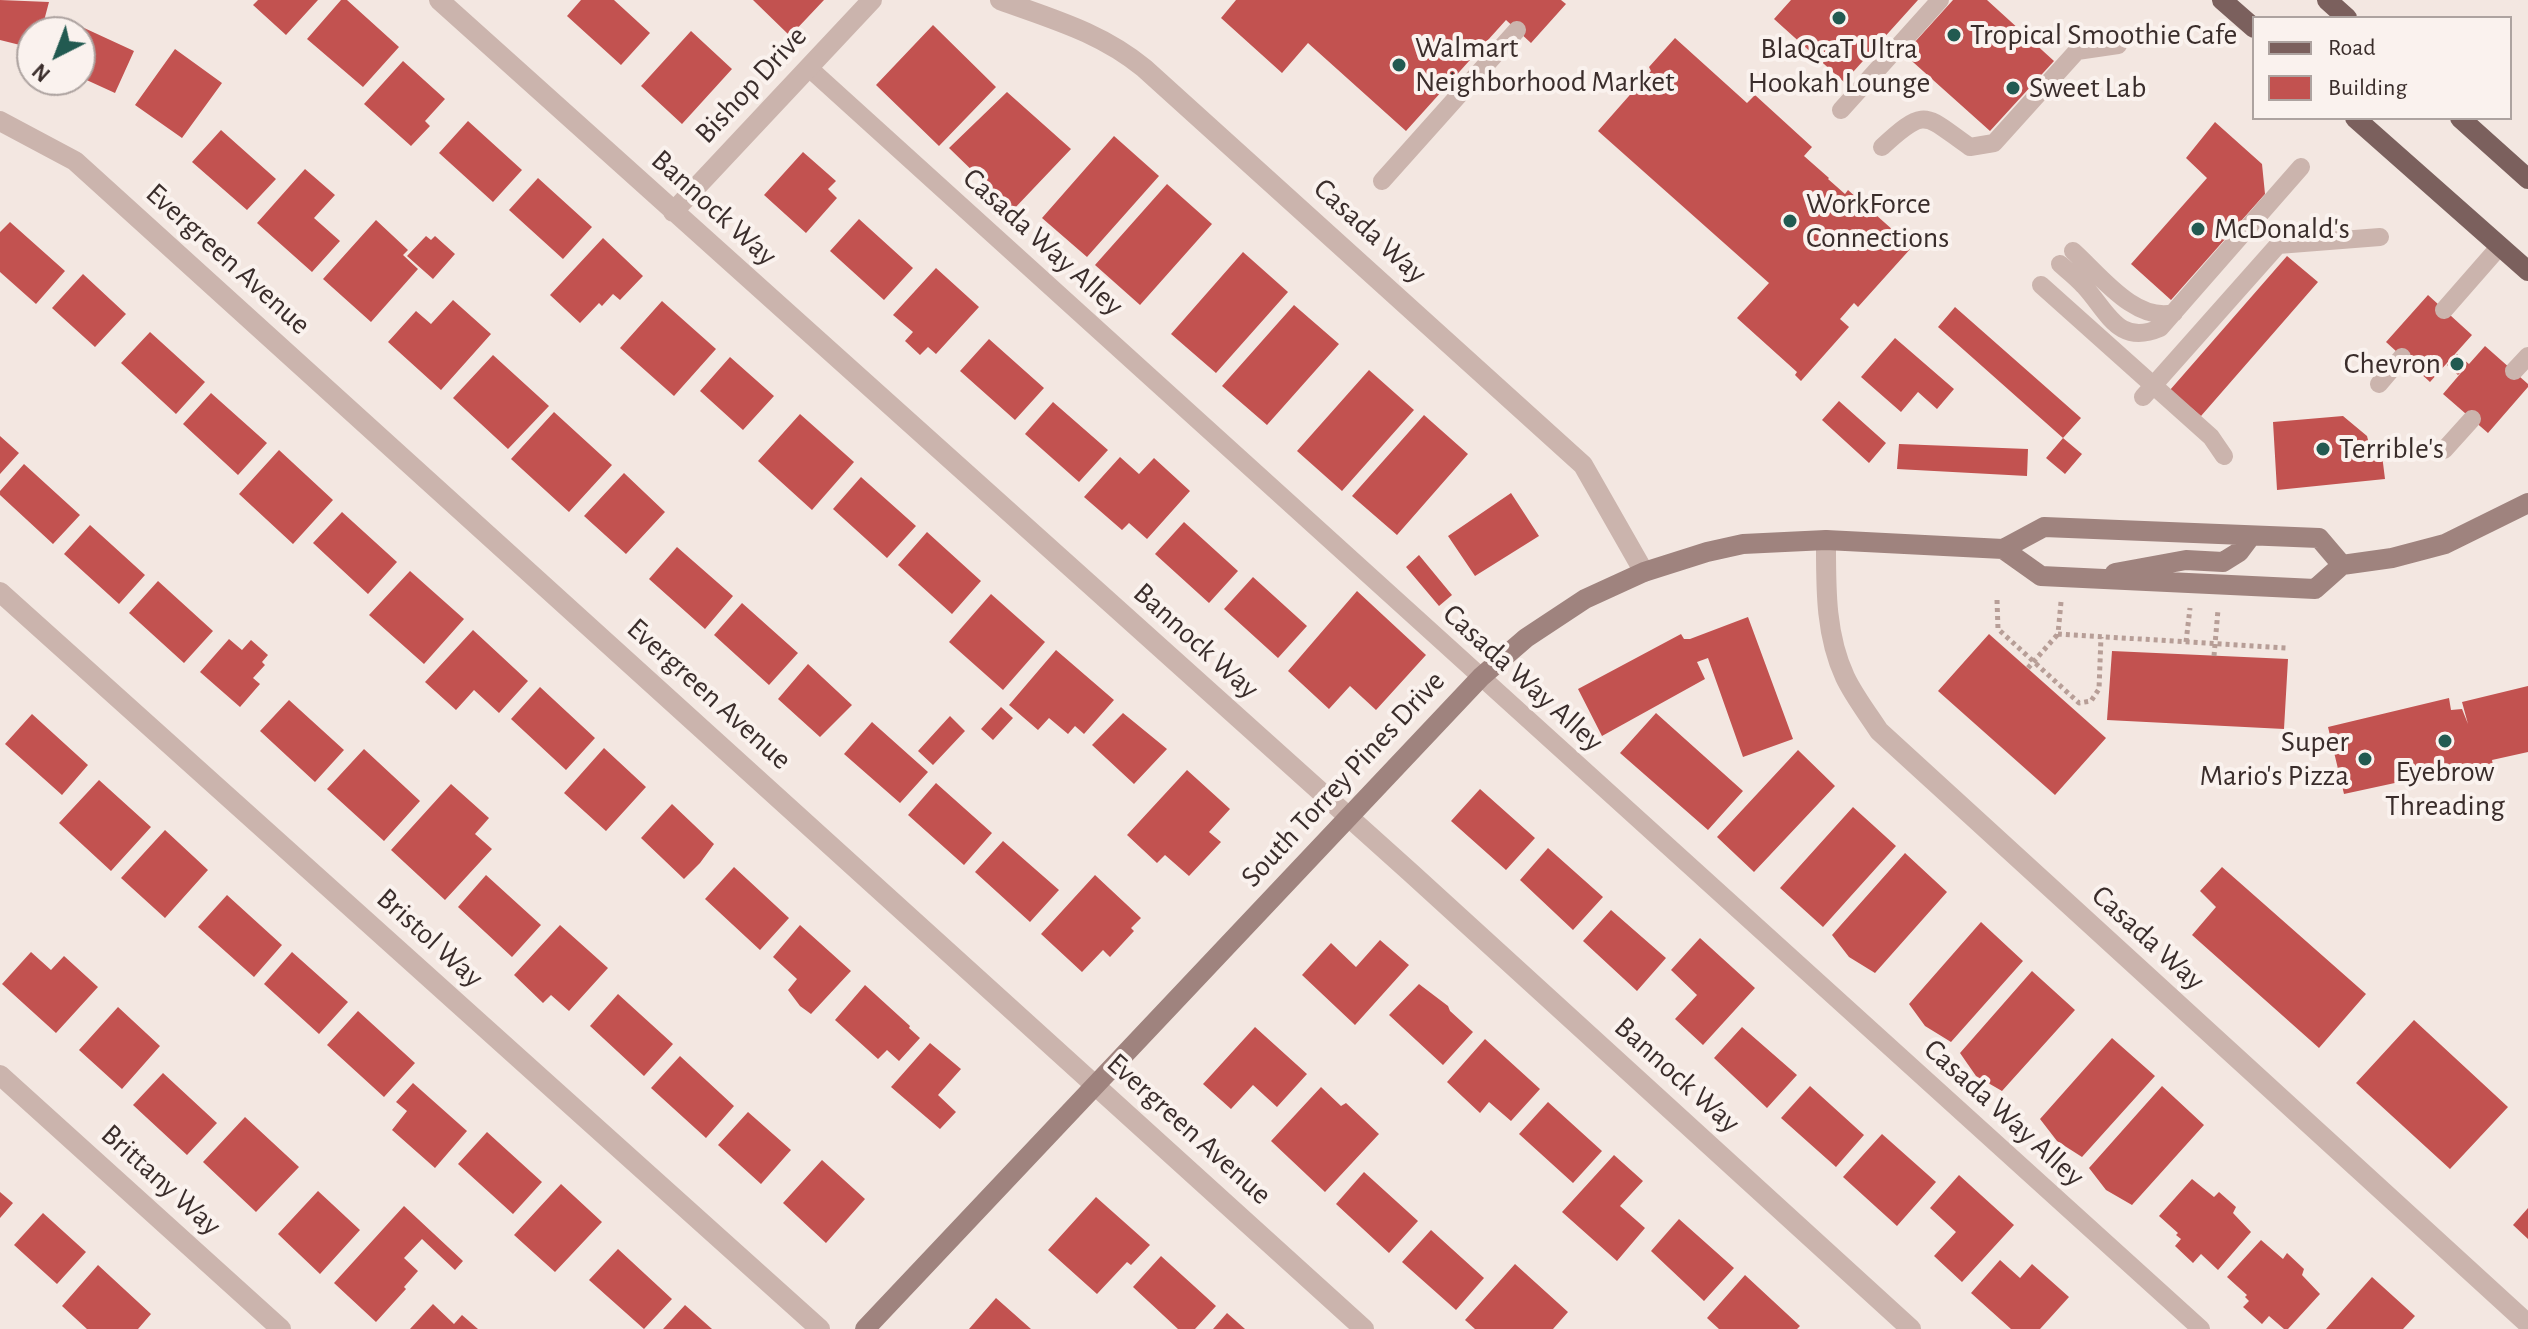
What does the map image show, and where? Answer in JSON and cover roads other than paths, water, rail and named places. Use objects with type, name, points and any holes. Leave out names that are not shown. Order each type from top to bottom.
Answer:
[{"type":"main road","points":[[2222,0],[2252,26]]},
{"type":"main road","points":[[2327,0],[2345,16]]},
{"type":"main road","points":[[2357,120],[2528,271]]},
{"type":"main road","points":[[2462,120],[2528,179]]},
{"type":"main road","points":[[2342,565],[2319,538],[2044,527],[2003,549],[2041,576],[2315,589],[2342,565],[2392,558],[2445,544],[2528,503]]},
{"type":"main road","points":[[2082,578],[2186,560],[2223,562],[2239,552],[2251,536]]},
{"type":"main road","name":"South Torrey Pines Drive","points":[[865,1329],[1481,677],[1526,638],[1585,599],[1644,572],[1743,544],[1826,540],[2003,549]]},
{"type":"street","name":"Bannock Way","points":[[439,0],[1348,817],[1911,1329]]},
{"type":"street","name":"Bishop Drive","points":[[673,212],[872,0]]},
{"type":"street","name":"Casada Way","points":[[1000,0],[1094,34],[1121,48],[1144,68],[1583,465],[1644,572]]},
{"type":"street","name":"Evergreen Avenue","points":[[0,121],[75,161],[1364,1329]]},
{"type":"street","name":"Casada Way","points":[[1826,540],[1826,598],[1832,638],[1845,678],[1879,731],[2528,1324]]},
{"type":"street","name":"Bristol Way","points":[[0,592],[820,1329]]},
{"type":"street","name":"Brittany Way","points":[[0,1075],[281,1329]]},
{"type":"lane","points":[[1841,110],[1940,0]]},
{"type":"lane","points":[[1382,181],[1517,30]]},
{"type":"lane","points":[[1882,147],[1913,121],[1926,117],[1970,147],[1994,143],[2077,51],[2118,45]]},
{"type":"lane","name":"Casada Way Alley","points":[[809,68],[2201,1329]]},
{"type":"lane","points":[[2174,313],[2164,315],[2136,306],[2066,257],[2112,322],[2137,335],[2151,332],[2160,328],[2174,313],[2301,167]]},
{"type":"lane","points":[[2148,391],[2278,245],[2380,237]]},
{"type":"lane","points":[[2444,310],[2500,246]]},
{"type":"lane","points":[[2041,285],[2148,391],[2211,437],[2224,456]]},
{"type":"lane","points":[[2514,371],[2528,356]]},
{"type":"lane","points":[[2379,384],[2402,357]]},
{"type":"lane","points":[[2444,450],[2472,419]]},
{"type":"place","name":"BlaQcaT Ultra Hookah Lounge","points":[[1839,18]]},
{"type":"place","name":"Tropical Smoothie Cafe","points":[[1954,35]]},
{"type":"place","name":"Walmart Neighborhood Market","points":[[1399,65]]},
{"type":"place","name":"Sweet Lab","points":[[2013,88]]},
{"type":"place","name":"WorkForce Connections","points":[[1790,221]]},
{"type":"place","name":"McDonald's","points":[[2198,229]]},
{"type":"place","name":"Chevron","points":[[2457,364]]},
{"type":"place","name":"Terrible's","points":[[2323,449]]},
{"type":"place","name":"Eyebrow Threading","points":[[2445,741]]},
{"type":"place","name":"Super Mario's Pizza","points":[[2365,759]]}]
